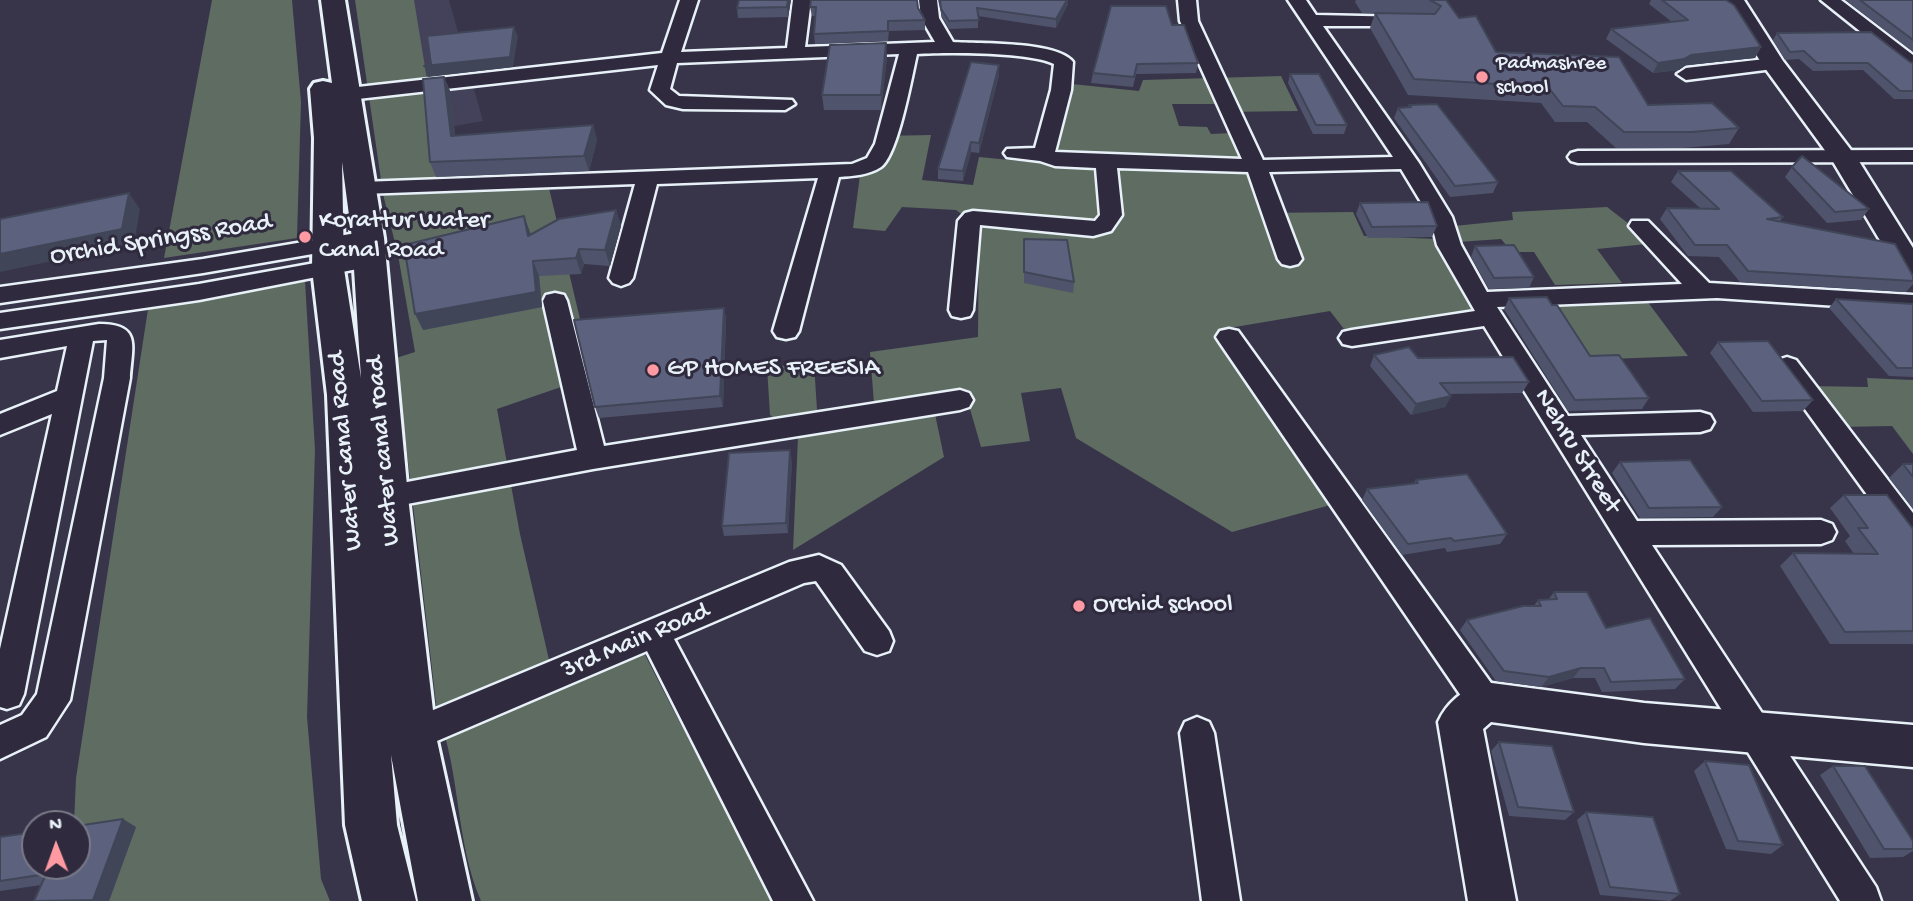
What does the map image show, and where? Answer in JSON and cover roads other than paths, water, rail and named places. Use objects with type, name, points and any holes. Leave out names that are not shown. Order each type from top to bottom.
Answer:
[{"type":"main road","name":"Water Canal Road","points":[[314,0],[337,97],[328,138],[329,257],[365,428],[371,500],[367,755],[371,825],[389,901]]},
{"type":"main road","name":"Water canal road","points":[[333,0],[337,97],[362,188],[369,249],[365,428]]},
{"type":"main road","name":"Water canal road","points":[[371,500],[412,736],[445,901]]},
{"type":"street","points":[[689,0],[668,58],[660,90],[673,101],[785,104]]},
{"type":"street","points":[[795,53],[802,0]]},
{"type":"street","points":[[928,0],[930,19],[947,47]]},
{"type":"street","points":[[1187,0],[1189,21],[1256,166],[1290,259]]},
{"type":"street","name":"Nehru Street","points":[[1297,0],[1408,163],[1441,216],[1449,246],[1485,308],[1862,901]]},
{"type":"street","points":[[1732,0],[1774,64],[1844,158],[1913,272]]},
{"type":"street","points":[[1830,0],[1913,64]]},
{"type":"street","points":[[1310,20],[1424,22]]},
{"type":"street","points":[[337,97],[668,58],[947,47],[1031,53],[1052,56],[1064,62],[1061,90],[1044,155]]},
{"type":"street","points":[[362,188],[855,170],[875,162],[885,144],[909,50]]},
{"type":"street","points":[[1686,74],[1774,64]]},
{"type":"street","points":[[1014,153],[1044,155],[1055,160],[1106,163],[1256,166],[1408,163]]},
{"type":"street","points":[[1578,157],[1913,156]]},
{"type":"street","points":[[961,310],[966,226],[969,221],[974,218],[1093,229],[1103,226],[1111,215],[1106,163]]},
{"type":"street","points":[[786,331],[830,172]]},
{"type":"street","points":[[621,278],[648,178]]},
{"type":"street","points":[[1640,226],[1703,291]]},
{"type":"street","points":[[329,257],[369,249]]},
{"type":"street","name":"Orchid Springss Road","points":[[0,295],[203,266],[329,257]]},
{"type":"street","name":"Orchid Springss Road","points":[[0,321],[199,292],[329,257]]},
{"type":"street","points":[[1352,338],[1485,308],[1703,291],[1913,303]]},
{"type":"street","points":[[555,301],[593,458]]},
{"type":"street","points":[[0,349],[82,335],[110,332],[120,336],[117,378],[53,700],[34,726],[0,743]]},
{"type":"street","points":[[7,694],[82,335]]},
{"type":"street","points":[[1229,337],[1484,701],[1541,711],[1757,734],[1913,746]]},
{"type":"street","points":[[1787,366],[1913,535]]},
{"type":"street","points":[[0,425],[70,396]]},
{"type":"street","points":[[371,500],[593,458],[960,400]]},
{"type":"street","points":[[1561,426],[1700,422]]},
{"type":"street","points":[[1628,533],[1821,532]]},
{"type":"street","name":"3rd Main Road","points":[[367,755],[800,571],[819,568],[830,574],[877,641]]},
{"type":"street","points":[[655,634],[793,901]]},
{"type":"street","points":[[1484,701],[1460,722],[1492,901]]},
{"type":"street","points":[[1197,733],[1221,901]]},
{"type":"place","name":"Padmashree school","points":[[1482,77]]},
{"type":"place","name":"Korattur Water Canal Road","points":[[305,237]]},
{"type":"place","name":"GP HOMES FREESIA","points":[[653,370]]},
{"type":"place","name":"Orchid school","points":[[1079,606]]}]
